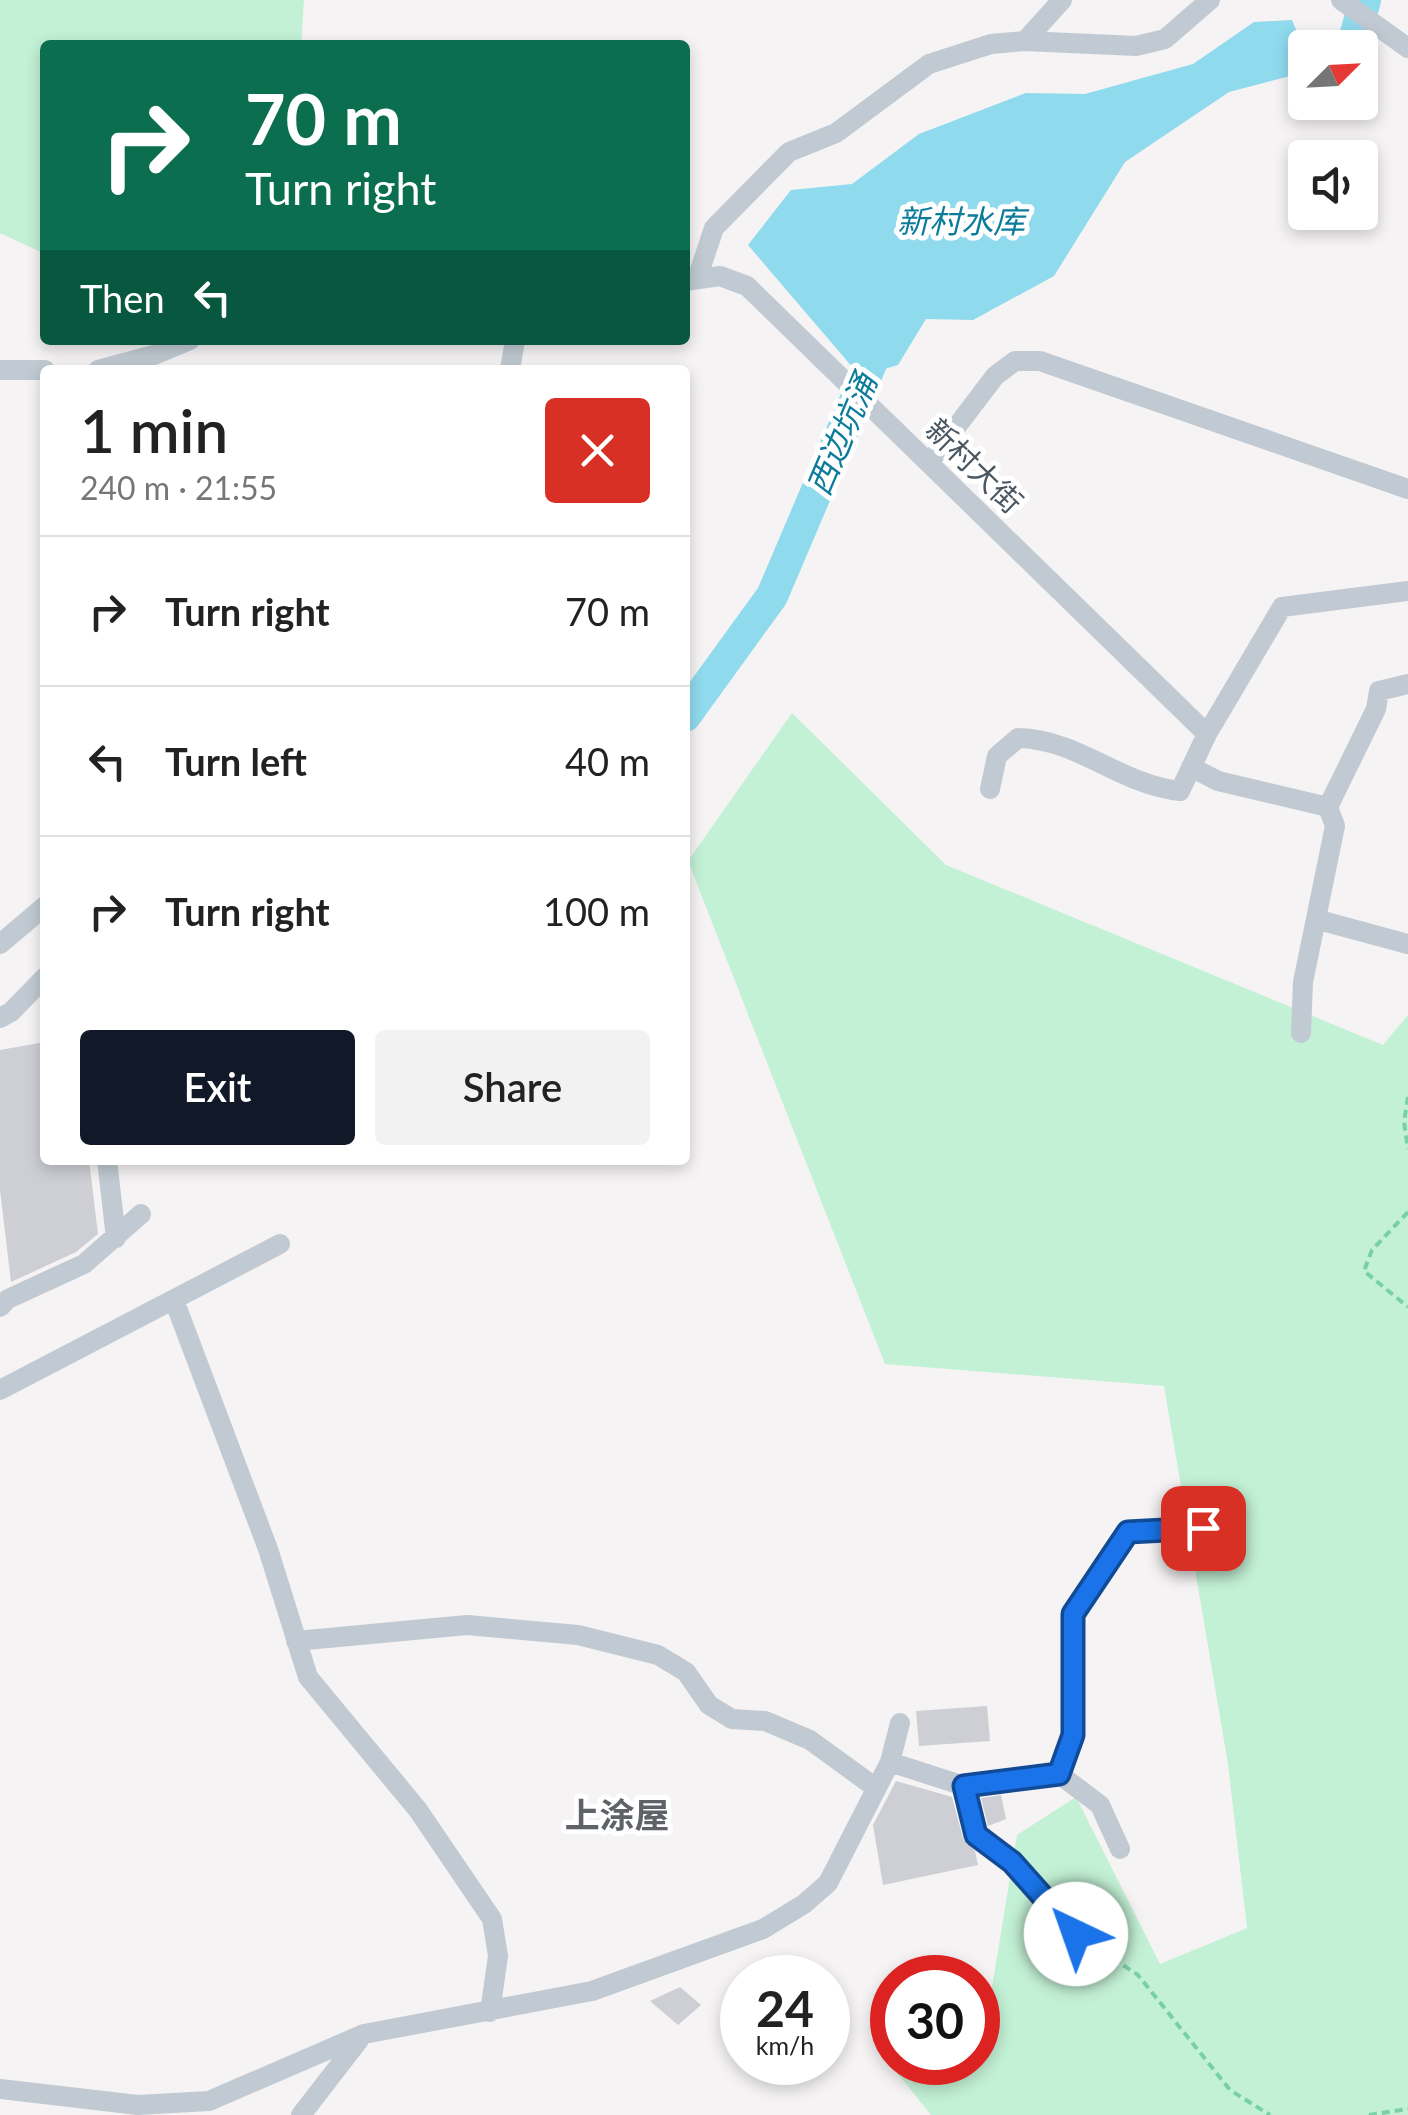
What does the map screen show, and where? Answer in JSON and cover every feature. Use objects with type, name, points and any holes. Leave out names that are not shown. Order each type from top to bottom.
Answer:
[{"type":"street","points":[[1025,40],[1062,0]]},
{"type":"street","points":[[691,279],[714,228],[789,152],[836,133],[929,64],[990,44],[1025,40],[1052,46],[1136,46],[1165,40],[1210,0]]},
{"type":"street","points":[[1341,0],[1408,48]]},
{"type":"street","name":"新村大街","points":[[691,279],[720,276],[747,286],[1207,734]]},
{"type":"street","points":[[118,365],[179,345]]},
{"type":"street","points":[[930,463],[995,376],[1015,361],[1040,361],[1408,489]]},
{"type":"street","points":[[0,370],[40,370]]},
{"type":"street","points":[[990,789],[997,756],[1018,738],[1076,749],[1156,788],[1180,791],[1207,734],[1282,606],[1408,591]]},
{"type":"street","points":[[1301,1032],[1304,982],[1335,826],[1328,808],[1376,709],[1379,691],[1408,684]]},
{"type":"street","points":[[1191,767],[1218,781],[1328,808]]},
{"type":"street","points":[[0,944],[40,910]]},
{"type":"street","points":[[1319,920],[1408,944]]},
{"type":"street","points":[[0,1018],[40,982]]},
{"type":"street","points":[[108,1165],[116,1238]]},
{"type":"street","points":[[0,1308],[8,1299],[84,1264],[141,1214]]},
{"type":"street","points":[[0,1390],[280,1244]]},
{"type":"street","points":[[174,1300],[268,1549],[308,1678],[418,1810],[492,1919],[498,1956],[490,2012]]},
{"type":"street","points":[[1059,1774],[1073,1735],[1073,1614],[1128,1532],[1203,1528]]},
{"type":"street","points":[[296,1642],[467,1625],[578,1636],[658,1655],[686,1672],[709,1706],[732,1719],[765,1722],[810,1740],[876,1788]]},
{"type":"street","points":[[0,2089],[186,2106],[234,2093],[364,2034],[592,1991],[763,1929],[804,1904],[828,1882],[890,1762],[900,1723]]},
{"type":"street","points":[[890,1762],[964,1786],[1059,1774],[1100,1805],[1120,1849]]},
{"type":"street","points":[[964,1786],[976,1835],[1012,1862],[1076,1934]]},
{"type":"street","points":[[301,2115],[364,2034]]},
{"type":"path","points":[[1408,1098],[1404,1122],[1408,1149]]},
{"type":"path","points":[[1408,1212],[1372,1250],[1364,1271],[1408,1307]]},
{"type":"path","points":[[1076,1934],[1138,1974],[1230,2090],[1270,2115]]},
{"type":"path","points":[[1369,2115],[1408,2109]]},
{"type":"green space","points":[[0,0],[304,0],[301,40],[40,40],[40,252],[0,233]]},
{"type":"green space","points":[[792,713],[946,865],[1383,1045],[1408,1015],[1408,2115],[931,2115],[907,2085],[1000,2085],[997,1955],[1017,1835],[1076,1797],[1160,1964],[1247,1928],[1228,1764],[1164,1386],[885,1364],[690,858]]},
{"type":"water","name":"新村水库","points":[[1292,20],[1296,30],[1288,30],[1288,76],[1229,92],[1125,162],[1054,276],[973,320],[926,319],[898,365],[860,376],[748,245],[791,190],[852,184],[919,134],[1026,93],[1085,94],[1193,64],[1254,22]]},
{"type":"building","points":[[40,1043],[40,1165],[90,1165],[98,1234],[76,1252],[11,1282],[0,1190],[0,1050]]},
{"type":"building","points":[[987,1706],[990,1741],[919,1746],[916,1711]]},
{"type":"building","points":[[896,1781],[952,1797],[963,1838],[975,1851],[978,1865],[883,1885],[873,1825]]},
{"type":"building","points":[[1001,1795],[1006,1819],[988,1826],[981,1798]]},
{"type":"building","points":[[680,1987],[701,2005],[678,2025],[650,2001]]},
{"type":"waterway","name":"西边坑涌","points":[[1357,30],[1365,0]]},
{"type":"waterway","name":"西边坑涌","points":[[690,709],[772,596],[873,359],[892,339]]},
{"type":"district","name":"上涂屋","points":[[617,1814]]},
{"type":"route","points":[[1076,1934],[1012,1862],[976,1835],[964,1786],[1059,1774],[1073,1735],[1073,1614],[1128,1532],[1203,1528]]}]
